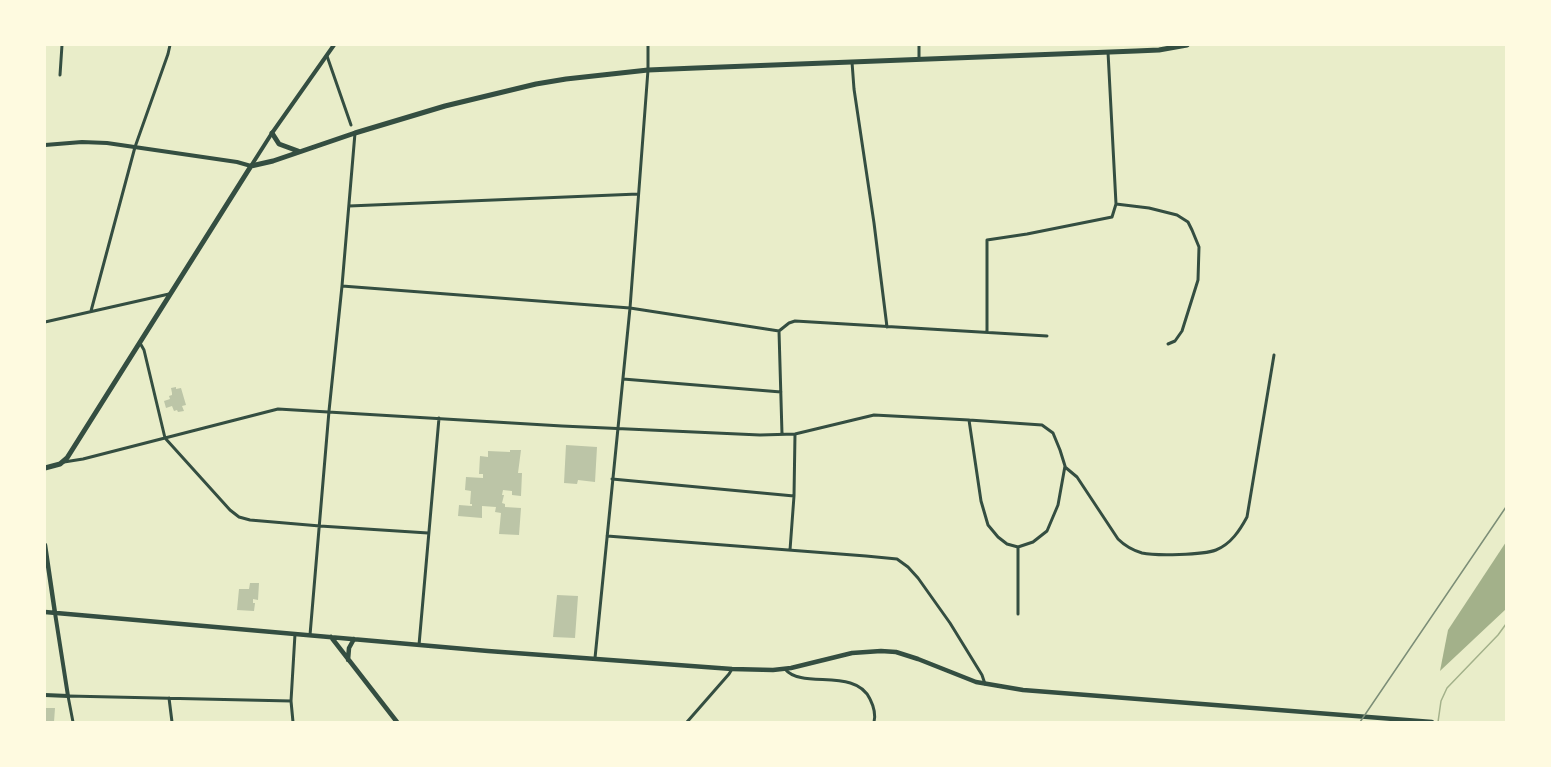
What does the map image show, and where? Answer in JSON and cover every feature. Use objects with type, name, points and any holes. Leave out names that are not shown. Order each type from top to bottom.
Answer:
[{"type":"main road","points":[[45,468],[64,462],[251,166],[446,106],[536,84],[648,70],[1159,50],[1187,45]]},
{"type":"main road","points":[[272,133],[279,144],[299,152]]},
{"type":"main road","points":[[45,545],[55,613]]},
{"type":"main road","points":[[45,612],[419,645],[732,669],[785,669],[852,653],[896,652],[967,679],[1037,692],[1432,722]]},
{"type":"main road","points":[[331,637],[397,722]]},
{"type":"main road","points":[[348,660],[349,648],[354,639]]},
{"type":"street","points":[[60,75],[62,45]]},
{"type":"street","points":[[91,311],[135,147],[170,45]]},
{"type":"street","points":[[45,145],[95,142],[237,162],[251,166],[334,45]]},
{"type":"street","points":[[595,658],[630,308],[648,45]]},
{"type":"street","points":[[919,45],[920,59]]},
{"type":"street","points":[[987,332],[987,240],[1112,218],[1116,204],[1108,52]]},
{"type":"street","points":[[327,56],[351,125]]},
{"type":"street","points":[[852,62],[887,327]]},
{"type":"street","points":[[310,635],[354,134]]},
{"type":"street","points":[[348,206],[638,194]]},
{"type":"street","points":[[1116,204],[1149,208],[1177,215],[1188,222],[1199,247],[1198,280],[1182,331],[1174,341],[1168,344]]},
{"type":"street","points":[[342,286],[630,308],[779,331],[795,321],[1047,336]]},
{"type":"street","points":[[45,322],[171,294]]},
{"type":"street","points":[[779,331],[782,434]]},
{"type":"street","points":[[140,343],[144,350],[165,438],[239,517],[320,526],[428,533]]},
{"type":"street","points":[[1065,466],[1077,477],[1118,539],[1126,547],[1143,553],[1187,554],[1215,550],[1230,541],[1240,530],[1247,517],[1274,355]]},
{"type":"street","points":[[623,379],[781,392]]},
{"type":"street","points":[[64,462],[270,410],[286,409],[760,435],[795,434],[874,415],[969,420],[1042,425],[1053,433],[1065,466],[1058,505],[1047,531],[1033,542],[1018,547],[1007,544],[988,525],[981,501],[969,420]]},
{"type":"street","points":[[419,645],[439,418]]},
{"type":"street","points":[[790,550],[795,434]]},
{"type":"street","points":[[612,479],[794,496]]},
{"type":"street","points":[[607,536],[897,560],[908,567],[918,578],[950,623],[982,675],[985,684]]},
{"type":"street","points":[[1018,547],[1018,614]]},
{"type":"street","points":[[55,613],[73,722]]},
{"type":"street","points":[[293,722],[291,701],[296,634]]},
{"type":"street","points":[[687,722],[732,669]]},
{"type":"street","points":[[785,669],[791,675],[799,677],[847,682],[860,687],[868,694],[874,706],[874,722]]},
{"type":"street","points":[[45,695],[291,701]]},
{"type":"street","points":[[169,698],[172,722]]},
{"type":"shaded area","points":[[1506,542],[1506,609],[1440,671],[1448,630]]},
{"type":"building","points":[[176,387],[176,389],[181,388],[186,405],[182,406],[184,411],[174,411],[172,406],[166,408],[164,401],[170,399],[171,388]]},
{"type":"building","points":[[566,445],[597,447],[595,482],[578,480],[577,484],[564,483]]},
{"type":"building","points":[[510,450],[521,450],[518,473],[522,473],[521,496],[512,495],[512,491],[503,490],[502,503],[505,507],[521,508],[519,535],[499,534],[501,513],[495,512],[496,507],[482,506],[482,518],[458,516],[459,505],[472,506],[470,504],[471,491],[465,490],[466,477],[483,478],[483,474],[479,474],[480,456],[488,457],[488,451],[510,452]]},
{"type":"building","points":[[250,583],[259,583],[258,600],[253,599],[254,611],[237,610],[239,589],[249,589]]},
{"type":"building","points":[[557,595],[578,596],[575,638],[553,637]]},
{"type":"building","points":[[45,708],[55,708],[54,722],[45,722]]},
{"type":"waterway","points":[[1438,722],[1441,701],[1447,688],[1506,624]]},
{"type":"railway","points":[[1360,722],[1506,507]]}]
